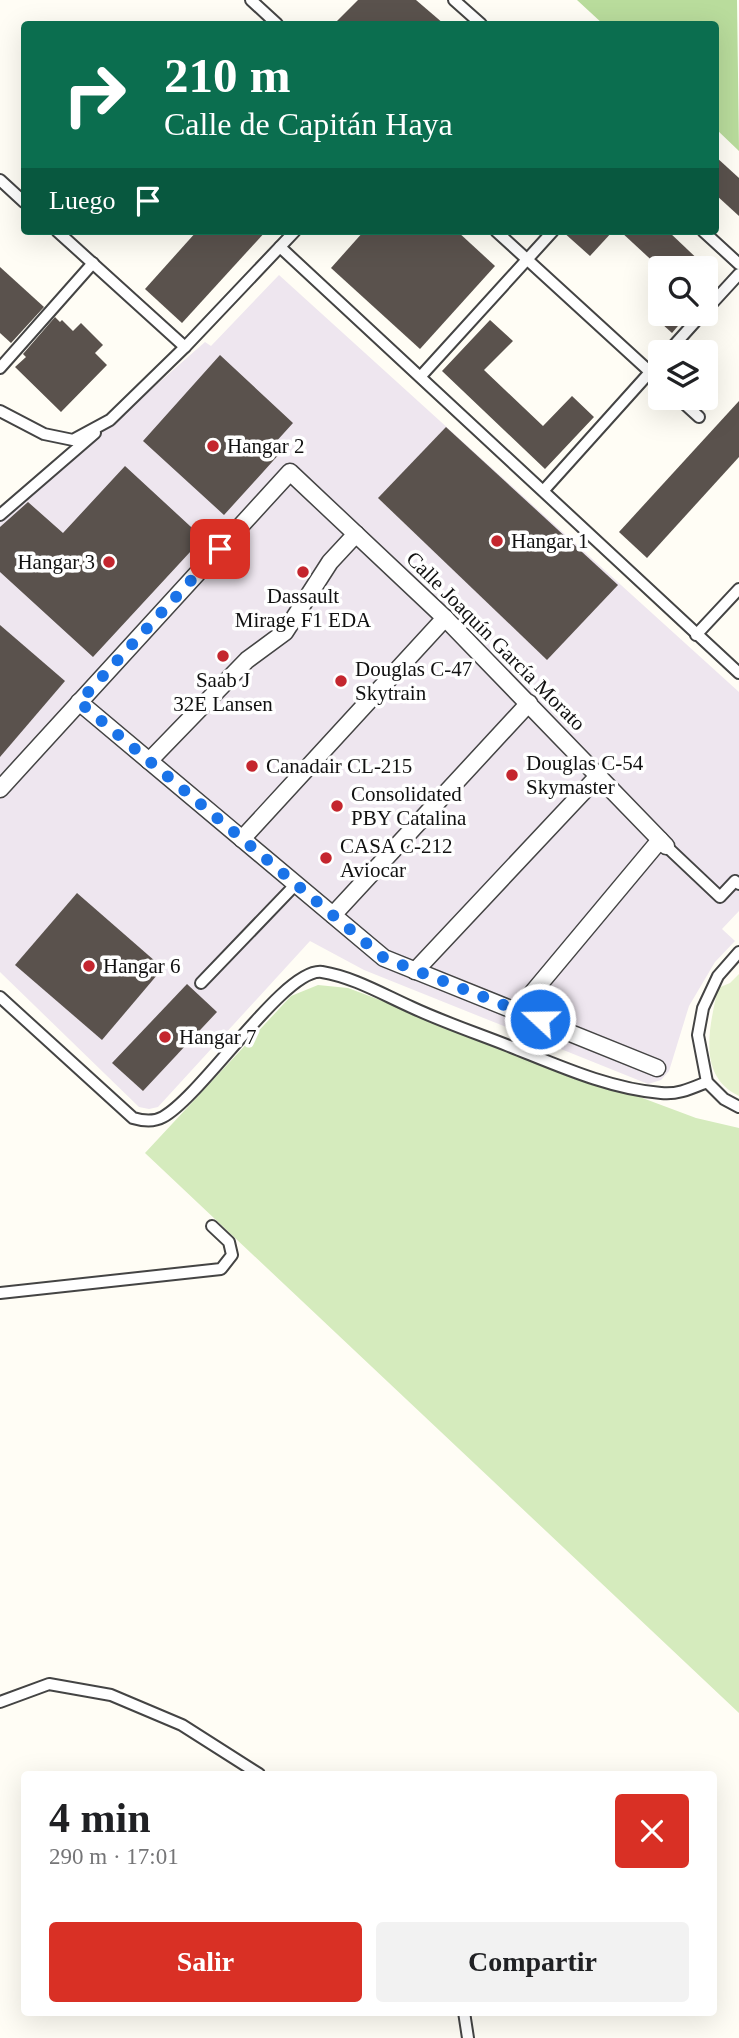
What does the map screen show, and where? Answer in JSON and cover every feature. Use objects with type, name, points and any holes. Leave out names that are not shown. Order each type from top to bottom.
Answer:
[{"type":"street","name":"Calle Joaquín García Morato","points":[[79,702],[290,472],[446,618],[663,843]]},
{"type":"street","points":[[149,761],[247,660],[285,632],[330,562],[356,534]]},
{"type":"street","points":[[243,839],[446,618]]},
{"type":"street","points":[[0,789],[79,702],[384,958],[657,1068]]},
{"type":"street","points":[[333,915],[529,703]]},
{"type":"street","points":[[415,971],[599,775]]},
{"type":"street","points":[[518,1010],[663,843]]},
{"type":"lane","points":[[251,0],[274,21]]},
{"type":"lane","points":[[454,0],[478,21]]},
{"type":"lane","points":[[0,180],[21,199]]},
{"type":"lane","points":[[61,235],[185,347]]},
{"type":"lane","points":[[0,515],[110,420],[185,347],[291,235]]},
{"type":"lane","points":[[500,235],[648,370]]},
{"type":"lane","points":[[421,376],[549,235]]},
{"type":"lane","points":[[707,235],[739,264]]},
{"type":"lane","points":[[280,247],[739,673]]},
{"type":"lane","points":[[0,368],[93,264]]},
{"type":"lane","points":[[718,297],[739,274]]},
{"type":"lane","points":[[679,340],[691,326]]},
{"type":"lane","points":[[544,490],[648,374]]},
{"type":"lane","points":[[691,410],[699,417]]},
{"type":"lane","points":[[0,411],[44,434],[73,440],[110,420]]},
{"type":"lane","points":[[696,635],[739,589]]},
{"type":"lane","points":[[663,843],[720,897],[735,881],[739,884]]},
{"type":"lane","points":[[201,983],[296,884]]},
{"type":"lane","points":[[739,952],[718,976],[703,1008],[698,1035],[707,1082],[724,1099],[739,1107]]},
{"type":"lane","points":[[0,997],[133,1118],[146,1121],[163,1117],[188,1097],[288,987],[318,972],[344,977],[415,1009],[560,1066],[631,1088],[663,1094],[684,1091],[707,1082]]},
{"type":"lane","points":[[0,1293],[221,1269],[232,1255],[229,1242],[212,1226]]},
{"type":"lane","points":[[0,1702],[49,1684],[111,1695],[182,1725],[254,1771]]},
{"type":"lane","points":[[465,2016],[468,2038]]},
{"type":"shaded area","points":[[279,275],[739,692],[739,911],[722,929],[735,941],[715,962],[689,1006],[669,1071],[661,1080],[648,1084],[364,970],[310,941],[158,1107],[149,1109],[139,1107],[0,972],[0,522],[205,342],[211,346]]},
{"type":"green space","points":[[577,0],[737,0],[739,151],[719,132],[719,21],[600,21]]},
{"type":"green space","points":[[739,974],[739,1096],[725,1087],[716,1076],[709,1048],[718,988],[730,983]]},
{"type":"green space","points":[[318,985],[348,988],[696,1118],[739,1128],[739,1713],[145,1153],[291,996]]},
{"type":"building","points":[[358,0],[416,0],[440,21],[337,21]]},
{"type":"building","points":[[719,160],[739,178],[739,216],[719,198]]},
{"type":"building","points":[[193,235],[262,235],[182,323],[145,289]]},
{"type":"building","points":[[360,235],[461,235],[495,266],[420,349],[331,268]]},
{"type":"building","points":[[566,235],[609,235],[590,256]]},
{"type":"building","points":[[624,235],[672,235],[694,256],[648,257]]},
{"type":"building","points":[[0,267],[44,307],[11,343],[0,333]]},
{"type":"building","points":[[55,317],[73,331],[81,323],[103,345],[95,353],[107,365],[61,412],[15,367],[26,357],[23,354]]},
{"type":"building","points":[[490,320],[513,341],[484,370],[543,426],[572,396],[594,417],[545,469],[442,371]]},
{"type":"building","points":[[664,326],[678,326],[672,333]]},
{"type":"building","name":"Hangar 2","points":[[220,355],[293,423],[274,444],[282,451],[224,515],[143,441]]},
{"type":"building","points":[[739,401],[739,457],[647,558],[619,532]]},
{"type":"building","name":"Hangar 1","points":[[446,427],[618,585],[547,660],[378,498]]},
{"type":"building","name":"Hangar 3","points":[[125,466],[203,538],[93,657],[0,572],[0,527],[28,502],[63,533]]},
{"type":"building","points":[[0,625],[65,681],[0,757]]},
{"type":"building","name":"Hangar 6","points":[[77,893],[163,968],[102,1040],[15,965]]},
{"type":"building","name":"Hangar 7","points":[[187,984],[217,1012],[143,1091],[112,1063]]},
{"type":"place","name":"Hangar 2","points":[[213,446]]},
{"type":"place","name":"Hangar 1","points":[[497,541]]},
{"type":"place","name":"Hangar 3","points":[[109,562]]},
{"type":"place","name":"Dassault Mirage F1 EDA","points":[[303,572]]},
{"type":"place","name":"Saab J 32E Lansen","points":[[223,656]]},
{"type":"place","name":"Douglas C-47 Skytrain","points":[[341,681]]},
{"type":"place","name":"Canadair CL-215","points":[[252,766]]},
{"type":"place","name":"Douglas C-54 Skymaster","points":[[512,775]]},
{"type":"place","name":"Consolidated PBY Catalina","points":[[337,806]]},
{"type":"place","name":"CASA C-212 Aviocar","points":[[326,858]]},
{"type":"place","name":"Hangar 6","points":[[89,966]]},
{"type":"place","name":"Hangar 7","points":[[165,1037]]},
{"type":"route","points":[[220,549],[79,702],[384,958],[540,1019]]}]
